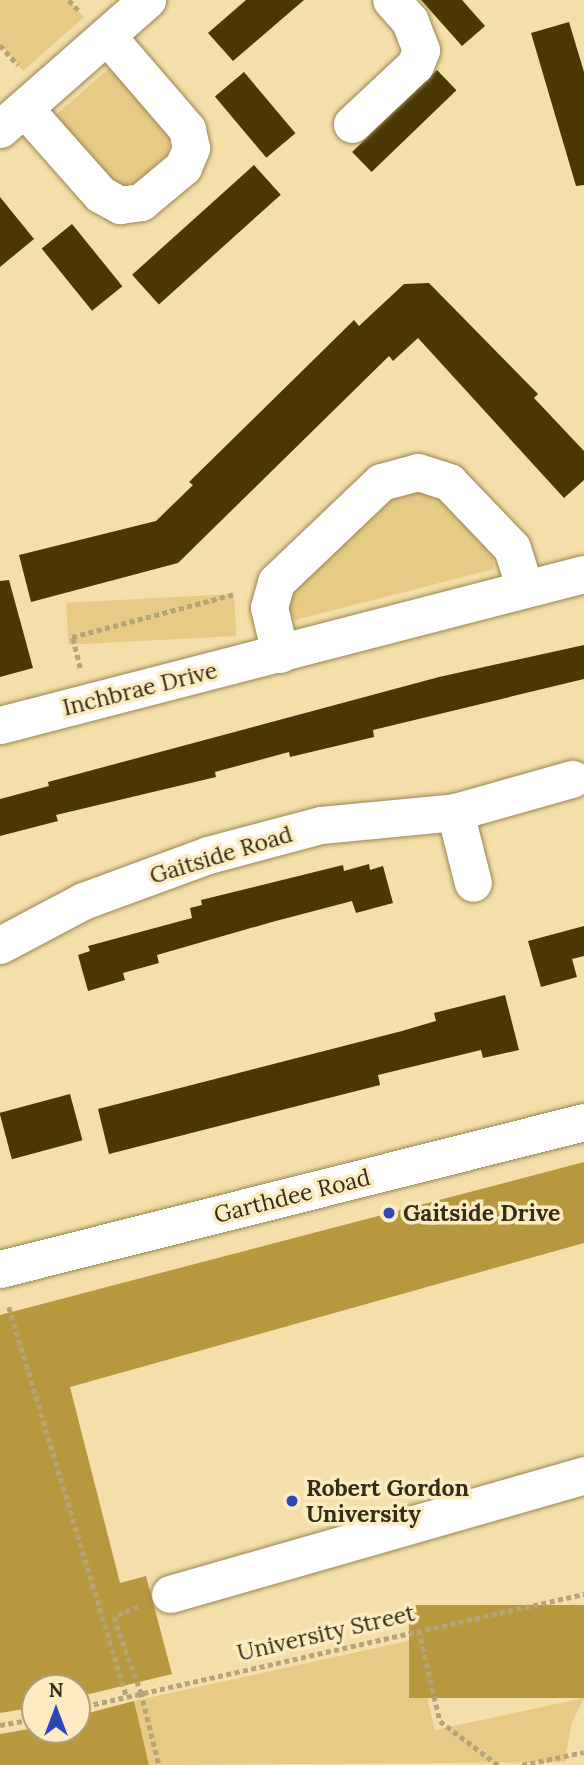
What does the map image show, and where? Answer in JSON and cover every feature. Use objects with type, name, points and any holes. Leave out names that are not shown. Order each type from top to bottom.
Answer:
[{"type":"street","points":[[107,36],[187,130],[191,148],[183,167],[141,202],[120,205],[100,194],[12,119],[147,0]]},
{"type":"street","points":[[352,124],[415,65],[421,50],[410,21],[391,0]]},
{"type":"street","points":[[280,654],[269,607],[276,582],[381,482],[418,472],[449,482],[512,548],[525,589]]},
{"type":"street","name":"Inchbrae Drive","points":[[0,725],[584,574]]},
{"type":"street","name":"Gaitside Road","points":[[0,945],[83,901],[208,855],[321,824],[455,812],[572,779]]},
{"type":"street","points":[[455,812],[473,883]]},
{"type":"street","name":"Garthdee Road","points":[[0,1269],[584,1122]]},
{"type":"street","points":[[170,1594],[584,1475]]},
{"type":"path","points":[[89,702],[72,637],[276,582]]},
{"type":"path","points":[[9,1307],[126,1695]]},
{"type":"path","name":"University Street","points":[[91,1704],[584,1594]]},
{"type":"path","points":[[114,1617],[141,1692],[159,1765]]},
{"type":"path","points":[[419,1630],[440,1721],[498,1765]]},
{"type":"path","points":[[0,1724],[21,1721]]},
{"type":"path","points":[[522,1765],[584,1752]]},
{"type":"shaded area","points":[[0,0],[69,0],[84,17],[23,71],[0,45]]},
{"type":"shaded area","points":[[113,65],[169,136],[168,159],[129,188],[107,184],[52,118]]},
{"type":"shaded area","points":[[439,491],[491,542],[494,569],[295,620],[285,604],[291,589],[379,506],[410,492]]},
{"type":"shaded area","points":[[234,594],[236,636],[68,645],[66,603]]},
{"type":"shaded area","points":[[584,1162],[584,1243],[70,1387],[120,1583],[146,1576],[172,1674],[91,1694],[91,1674],[21,1674],[21,1709],[0,1713],[0,1315]]},
{"type":"shaded area","points":[[409,1605],[584,1605],[584,1698],[409,1698]]},
{"type":"shaded area","points":[[413,1640],[435,1730],[584,1698],[571,1725],[565,1762],[149,1765],[134,1701]]},
{"type":"shaded area","points":[[134,1701],[149,1765],[0,1765],[0,1734],[21,1730],[21,1744],[91,1744],[91,1712]]},
{"type":"building","points":[[246,0],[304,0],[233,61],[208,33]]},
{"type":"building","points":[[421,0],[462,0],[485,26],[462,46]]},
{"type":"building","points":[[569,22],[584,72],[584,185],[576,186],[531,33]]},
{"type":"building","points":[[437,70],[456,90],[372,172],[352,152]]},
{"type":"building","points":[[244,72],[295,133],[266,158],[215,96]]},
{"type":"building","points":[[254,165],[281,195],[159,304],[132,275]]},
{"type":"building","points":[[0,197],[34,239],[0,267]]},
{"type":"building","points":[[72,224],[122,286],[92,311],[42,249]]},
{"type":"building","points":[[429,283],[538,394],[534,398],[584,451],[584,480],[564,498],[418,338],[393,361],[389,356],[178,563],[31,602],[19,555],[156,521],[193,485],[189,482],[354,320],[359,326],[404,284]]},
{"type":"building","points":[[9,580],[33,668],[0,677],[0,581]]},
{"type":"building","points":[[584,645],[584,679],[373,730],[374,737],[290,757],[289,752],[215,772],[216,777],[56,815],[58,821],[0,836],[0,799],[49,786],[48,782],[439,677]]},
{"type":"building","points":[[369,864],[370,870],[383,866],[393,903],[356,913],[352,901],[157,955],[159,963],[123,973],[125,980],[88,991],[78,955],[90,951],[88,946],[192,918],[190,908],[202,905],[201,900],[343,865],[344,871]]},
{"type":"building","points":[[584,926],[584,956],[572,959],[577,977],[541,987],[528,941]]},
{"type":"building","points":[[505,995],[519,1050],[483,1058],[481,1050],[378,1075],[380,1085],[109,1154],[98,1109],[402,1031],[436,1021],[434,1013]]},
{"type":"building","points":[[70,1094],[82,1140],[12,1159],[0,1113]]},
{"type":"place","name":"Gaitside Drive","points":[[389,1213]]},
{"type":"place","name":"Robert Gordon University","points":[[292,1501]]}]
